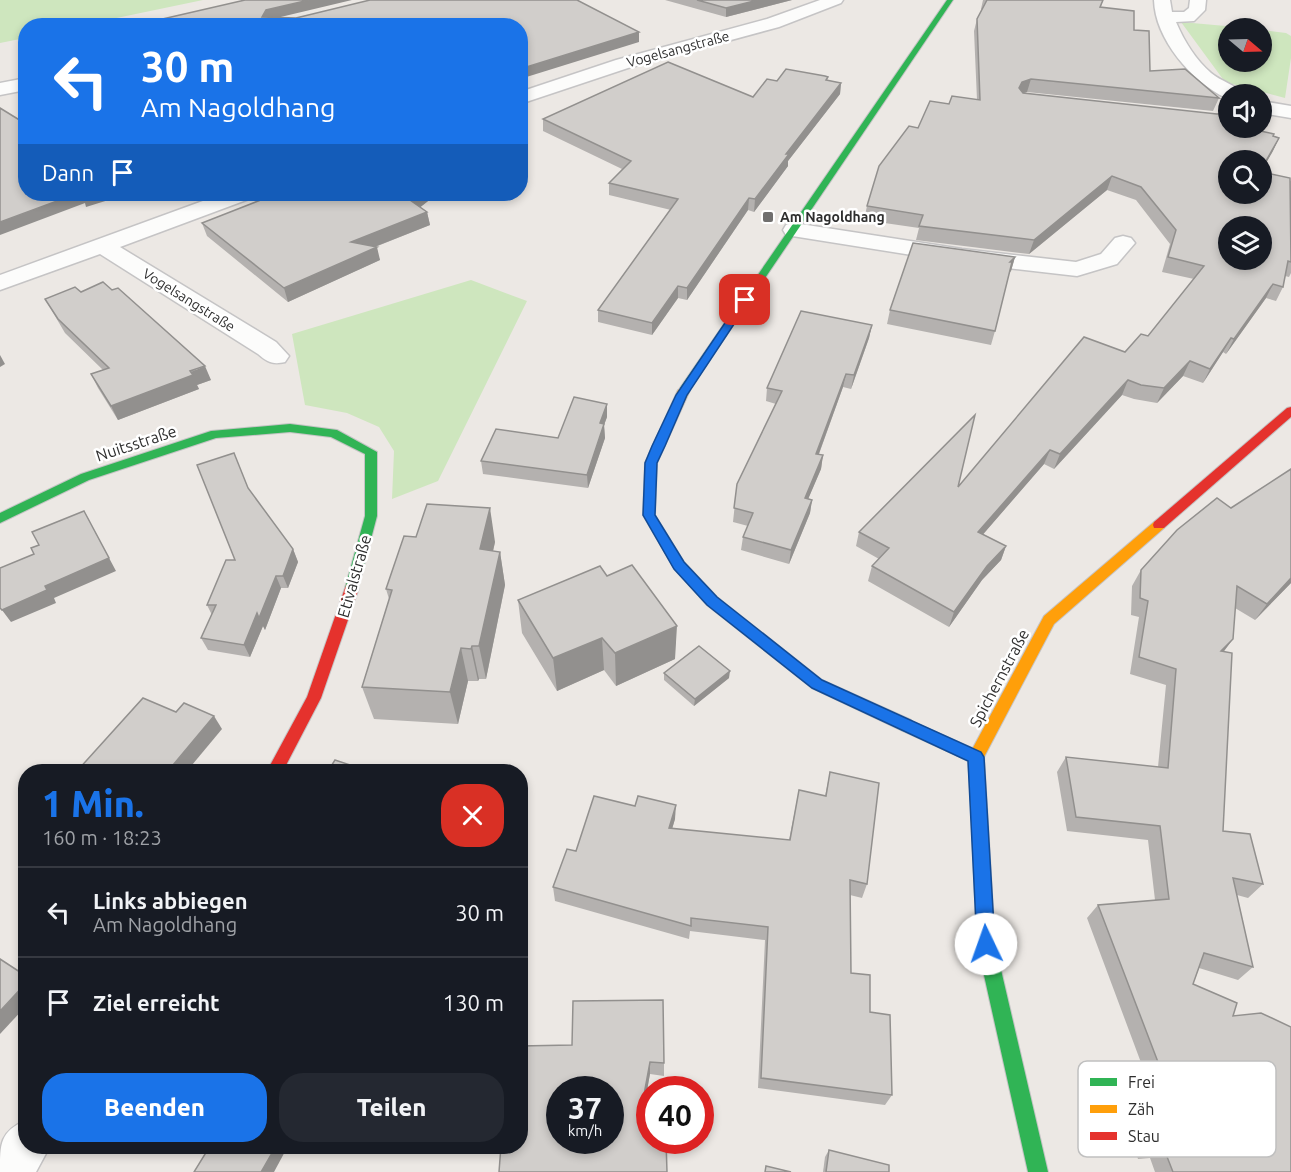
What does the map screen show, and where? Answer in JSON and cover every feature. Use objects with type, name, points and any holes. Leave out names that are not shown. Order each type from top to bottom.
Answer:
[{"type":"street","name":"Vogelsangstraße","points":[[528,95],[622,64],[773,22],[835,0]]},
{"type":"street","points":[[950,0],[681,395],[651,463],[649,515],[679,565],[712,601],[817,684],[976,757],[986,944],[1038,1172]]},
{"type":"street","points":[[1164,8],[1188,17],[1197,10],[1198,0]]},
{"type":"street","points":[[1164,8],[1185,55],[1204,77],[1218,85]]},
{"type":"street","points":[[0,89],[18,86]]},
{"type":"street","points":[[1272,109],[1291,112]]},
{"type":"street","points":[[0,284],[223,201]]},
{"type":"street","points":[[794,230],[962,256],[1077,268],[1109,259],[1123,243]]},
{"type":"street","name":"Vogelsangstraße","points":[[101,245],[267,348],[276,356]]},
{"type":"street","name":"Spichernstraße","points":[[976,757],[1049,620],[1291,411]]},
{"type":"street","name":"Nuitsstraße","points":[[0,518],[85,477],[215,434],[290,428]]},
{"type":"street","name":"Etivalstraße","points":[[279,764],[315,698],[354,581],[370,516],[371,452],[333,433],[290,428]]},
{"type":"street","points":[[6,1172],[19,1154]]},
{"type":"green space","points":[[0,0],[203,0],[117,18],[18,18],[18,39],[0,43]]},
{"type":"green space","points":[[1181,22],[1218,25],[1218,72],[1272,72],[1272,31],[1291,36],[1291,58],[1285,98],[1272,95],[1272,84],[1225,82]]},
{"type":"green space","points":[[471,280],[527,301],[438,481],[392,499],[394,451],[379,427],[347,413],[305,405],[292,334]]},
{"type":"building","points":[[245,0],[309,0],[266,10],[262,17],[296,18],[167,18]]},
{"type":"building","points":[[370,0],[577,0],[639,32],[528,67],[528,18],[296,18]]},
{"type":"building","points":[[697,0],[758,0],[726,8]]},
{"type":"building","points":[[987,0],[1103,0],[1100,7],[1134,11],[1134,30],[1149,31],[1150,71],[1185,69],[1218,98],[1031,79],[1022,82],[1019,88],[1023,93],[1218,114],[1218,138],[1272,138],[1272,134],[1274,134],[1273,136],[1279,138],[1272,150],[1218,150],[1218,204],[1272,204],[1272,174],[1290,178],[1291,262],[1288,261],[1283,287],[1273,284],[1210,369],[1190,361],[1164,388],[1141,385],[1128,380],[1060,454],[1050,450],[978,532],[1006,546],[987,566],[954,612],[872,566],[889,548],[859,532],[975,415],[958,487],[1084,337],[1125,352],[1141,334],[1148,336],[1204,266],[1168,257],[1176,230],[1141,187],[1112,176],[1034,240],[919,226],[923,215],[867,206],[879,166],[909,126],[918,128],[930,101],[949,104],[952,96],[980,100],[977,19]]},
{"type":"building","points":[[668,62],[753,97],[767,79],[777,81],[786,69],[825,76],[828,77],[826,80],[841,83],[786,154],[789,154],[755,199],[749,198],[687,288],[678,286],[652,323],[598,310],[678,199],[609,183],[631,161],[543,119]]},
{"type":"building","points":[[0,108],[18,119],[18,201],[57,201],[0,222]]},
{"type":"building","points":[[258,201],[411,201],[427,212],[351,242],[377,247],[284,288],[202,223]]},
{"type":"building","points":[[913,243],[1015,257],[1010,262],[1012,262],[995,331],[890,310]]},
{"type":"building","points":[[103,282],[112,290],[118,288],[205,366],[190,371],[193,375],[111,406],[91,374],[109,368],[58,319],[45,299],[75,287],[81,292]]},
{"type":"building","points":[[801,311],[872,325],[854,375],[846,374],[816,454],[823,455],[805,498],[812,500],[791,550],[743,537],[753,513],[734,508],[737,484],[782,391],[767,388]]},
{"type":"building","points":[[574,397],[607,404],[600,423],[604,424],[587,475],[481,461],[496,429],[558,438]]},
{"type":"building","points":[[234,453],[248,488],[293,549],[283,576],[276,576],[259,618],[257,613],[244,645],[201,638],[216,605],[207,605],[226,560],[235,560],[197,465]]},
{"type":"building","points":[[1291,469],[1291,578],[1267,604],[1237,586],[1233,639],[1221,651],[1232,653],[1223,831],[1250,834],[1263,884],[1233,878],[1253,967],[1204,953],[1193,984],[1237,1003],[1233,1016],[1261,1013],[1291,1027],[1291,1172],[1173,1172],[1167,1157],[1276,1157],[1276,1061],[1158,1061],[1098,905],[1169,899],[1160,826],[1076,817],[1066,757],[1168,768],[1176,669],[1139,657],[1148,601],[1140,598],[1141,570],[1177,530],[1217,498],[1231,508]]},
{"type":"building","points":[[427,504],[490,508],[480,549],[500,552],[479,646],[472,646],[471,649],[461,648],[450,692],[362,687],[392,590],[386,589],[404,536],[416,537]]},
{"type":"building","points":[[84,511],[109,558],[45,586],[47,590],[2,610],[0,608],[0,568],[34,554],[31,548],[39,545],[32,532]]},
{"type":"building","points":[[632,565],[677,626],[615,653],[602,638],[553,658],[518,600],[600,566],[607,576]]},
{"type":"building","points":[[699,646],[730,671],[695,699],[664,673]]},
{"type":"building","points":[[143,698],[176,712],[184,703],[214,716],[174,764],[83,764]]},
{"type":"building","points":[[335,760],[347,764],[332,764]]},
{"type":"building","points":[[830,772],[879,783],[867,884],[850,880],[851,973],[870,975],[870,1012],[890,1015],[892,1095],[761,1078],[768,927],[691,918],[691,926],[553,887],[567,849],[576,851],[594,796],[635,806],[638,796],[676,805],[669,828],[790,840],[799,790],[826,796]]},
{"type":"building","points":[[0,959],[18,971],[18,992],[0,1011]]},
{"type":"building","points":[[663,1000],[664,1063],[650,1062],[647,1076],[636,1076],[636,1154],[666,1154],[667,1172],[499,1172],[500,1154],[528,1154],[528,1046],[572,1045],[573,1001]]},
{"type":"building","points":[[829,1150],[889,1165],[889,1172],[826,1172]]},
{"type":"building","points":[[205,1154],[271,1154],[261,1172],[194,1172]]},
{"type":"building","points":[[766,1166],[791,1172],[765,1172]]},
{"type":"traffic: fast","points":[[684,390],[950,0]]},
{"type":"traffic: fast","points":[[0,518],[85,477],[215,434],[290,428],[333,433],[371,452],[371,516],[352,588]]},
{"type":"traffic: fast","points":[[906,725],[976,757]]},
{"type":"traffic: fast","points":[[979,807],[986,944],[1038,1172]]},
{"type":"traffic: slow","points":[[684,390],[651,463],[649,515],[679,565],[712,601],[817,684],[906,725]]},
{"type":"traffic: slow","points":[[979,807],[976,757],[1049,620],[1159,525]]},
{"type":"traffic: jam","points":[[1159,525],[1291,411]]},
{"type":"traffic: jam","points":[[279,764],[314,698],[352,588]]},
{"type":"place","name":"Am Nagoldhang","points":[[768,217]]},
{"type":"route","points":[[745,300],[681,395],[658,446],[651,463],[649,515],[679,565],[712,601],[817,684],[976,757],[986,944]]}]
